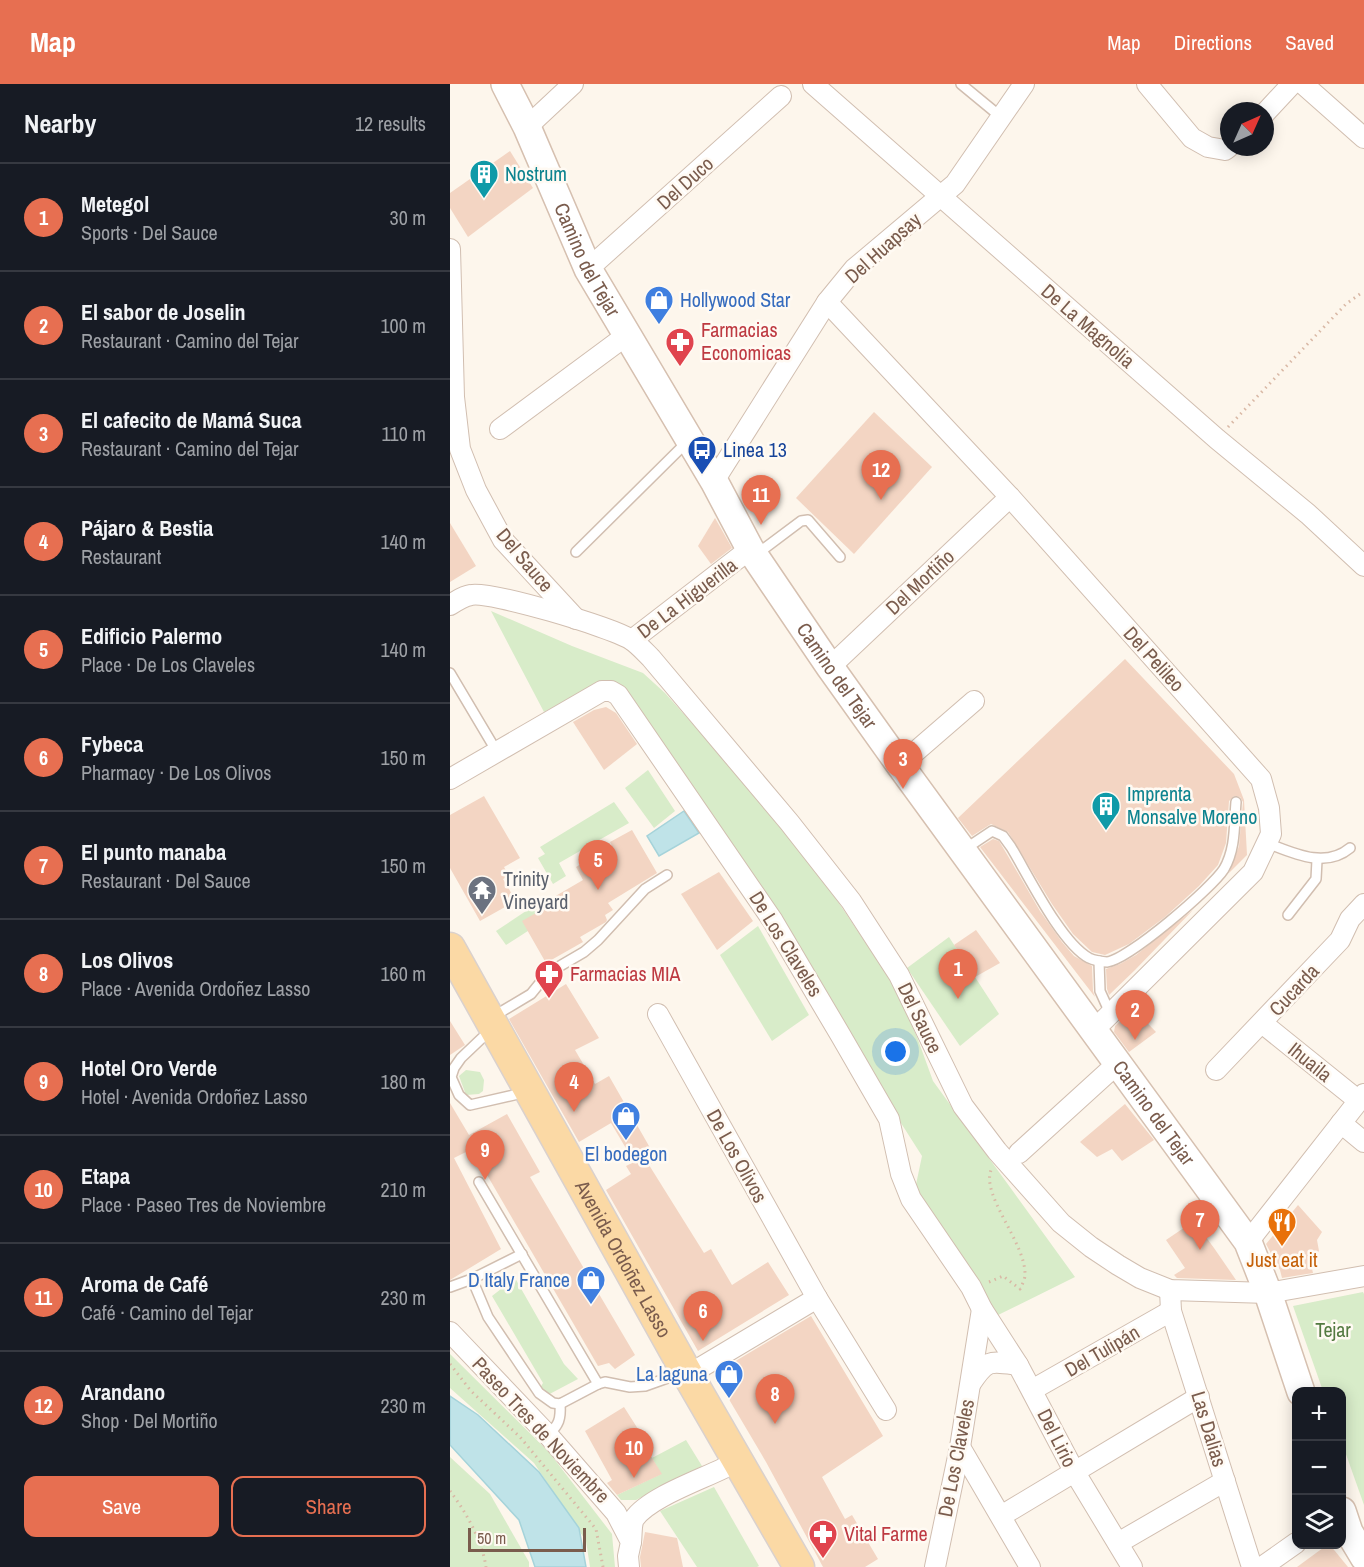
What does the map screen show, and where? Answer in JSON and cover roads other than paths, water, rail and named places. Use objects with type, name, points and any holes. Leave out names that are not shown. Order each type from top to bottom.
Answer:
[{"type":"main road","name":"Avenida Ordoñez Lasso","points":[[450,948],[514,1095],[680,1376],[799,1567]]},
{"type":"main road","name":"Avenida Ordoñez Lasso","points":[[450,981],[486,1029],[680,1376],[724,1468],[782,1567]]},
{"type":"street","name":"Camino del Tejar","points":[[505,84],[527,127],[588,269],[714,481],[753,552],[830,667],[963,850],[1103,1022],[1118,1064],[1248,1242],[1268,1293],[1299,1387]]},
{"type":"street","points":[[527,127],[573,84]]},
{"type":"street","name":"De La Magnolia","points":[[813,84],[1216,439],[1308,514],[1364,566]]},
{"type":"street","name":"Del Huapsay","points":[[714,481],[827,302],[854,269],[955,184],[1024,84]]},
{"type":"street","points":[[1147,84],[1192,138],[1208,147],[1220,149]]},
{"type":"street","points":[[1274,103],[1292,84]]},
{"type":"street","points":[[1303,84],[1364,138]]},
{"type":"street","name":"Del Duco","points":[[588,269],[781,96]]},
{"type":"street","name":"Del Sauce","points":[[450,249],[454,397],[460,448],[476,490],[503,540],[576,619]]},
{"type":"street","name":"Del Pelileo","points":[[827,302],[1010,497],[1261,779],[1269,808],[1272,834],[1252,872],[1103,1022]]},
{"type":"street","points":[[500,429],[627,335]]},
{"type":"street","name":"Del Mortiño","points":[[830,667],[1010,497]]},
{"type":"street","name":"De La Higuerilla","points":[[450,604],[471,595],[489,595],[576,619],[632,640],[753,552]]},
{"type":"street","name":"Del Sauce","points":[[632,640],[651,658],[789,822],[851,901],[899,975],[963,1106],[997,1151],[1061,1223],[1091,1247],[1140,1278],[1170,1290],[1268,1293],[1363,1277]]},
{"type":"street","name":"De Los Claveles","points":[[450,779],[602,691],[611,691],[618,695],[773,921],[889,1119],[901,1174],[911,1199],[971,1287],[982,1308],[960,1447],[935,1567]]},
{"type":"street","points":[[900,765],[974,701]]},
{"type":"street","name":"Cucarda","points":[[1216,1070],[1340,940],[1350,919],[1364,904]]},
{"type":"street","name":"De Los Olivos","points":[[658,1014],[817,1298],[886,1410]]},
{"type":"street","name":"Ihuaila","points":[[1262,1023],[1361,1097]]},
{"type":"street","points":[[1019,1154],[1118,1064]]},
{"type":"street","points":[[1248,1242],[1361,1097]]},
{"type":"street","points":[[1341,1123],[1364,1142]]},
{"type":"street","name":"Las Dalias","points":[[1170,1290],[1171,1311],[1252,1567]]},
{"type":"street","points":[[680,1376],[817,1298]]},
{"type":"street","name":"Del Lirio","points":[[982,1308],[1018,1365],[1074,1471],[1132,1567]]},
{"type":"street","name":"Del Tulipán","points":[[1032,1390],[1171,1311]]},
{"type":"street","name":"Paseo Tres de Noviembre","points":[[450,1332],[548,1435],[616,1513],[631,1542]]},
{"type":"street","name":"De Los Claveles","points":[[970,1384],[981,1367],[989,1363],[1018,1365]]},
{"type":"street","points":[[1001,1516],[1199,1397]]},
{"type":"street","points":[[960,1447],[1030,1567]]},
{"type":"street","points":[[629,1567],[628,1556],[633,1521],[643,1509],[663,1496],[724,1468]]},
{"type":"street","points":[[1118,1543],[1225,1481]]},
{"type":"street","points":[[1352,1523],[1364,1557]]},
{"type":"street","points":[[1262,1567],[1292,1546]]},
{"type":"lane","points":[[960,84],[1001,117]]},
{"type":"lane","points":[[576,552],[689,440]]},
{"type":"lane","points":[[753,552],[801,521],[808,520],[840,557]]},
{"type":"lane","points":[[450,673],[497,752]]},
{"type":"lane","points":[[963,850],[992,831],[1003,836],[1061,932],[1077,950],[1091,959],[1108,962],[1137,946],[1185,908],[1223,870],[1233,847],[1236,802]]},
{"type":"lane","points":[[1267,843],[1317,860],[1341,855],[1350,848]]},
{"type":"lane","points":[[1288,915],[1316,879],[1317,860]]},
{"type":"lane","points":[[514,1095],[470,1105],[459,1095],[454,1086],[451,1077],[454,1068],[486,1029],[531,994],[548,973],[584,952],[645,889],[667,875]]},
{"type":"lane","points":[[1100,961],[1103,1022]]},
{"type":"lane","points":[[479,1182],[598,1384]]},
{"type":"lane","points":[[450,1287],[522,1254]]},
{"type":"lane","points":[[471,1279],[488,1317],[539,1393],[553,1403],[560,1404],[605,1382],[630,1387],[645,1386],[680,1376]]},
{"type":"lane","points":[[548,1435],[558,1426],[561,1419],[560,1404]]},
{"type":"water","points":[[684,811],[699,833],[659,856],[647,836]]},
{"type":"water","points":[[450,1396],[478,1415],[539,1472],[579,1528],[586,1567],[535,1567],[519,1520],[450,1445]]},
{"type":"place","name":"Nostrum","points":[[484,200]]},
{"type":"place","name":"Hollywood Star","points":[[659,326]]},
{"type":"place","name":"Farmacias Economicas","points":[[680,368]]},
{"type":"place","name":"Linea 13","points":[[702,476]]},
{"type":"place","name":"Arandano","points":[[881,500]]},
{"type":"place","name":"Aroma de Café","points":[[761,525]]},
{"type":"place","name":"El cafecito de Mamá Suca","points":[[903,789]]},
{"type":"place","name":"Imprenta Monsalve Moreno","points":[[1106,832]]},
{"type":"place","name":"Edificio Palermo","points":[[598,890]]},
{"type":"place","name":"Trinity Vineyard","points":[[482,916]]},
{"type":"place","name":"Metegol","points":[[958,999]]},
{"type":"place","name":"Farmacias MIA","points":[[549,1000]]},
{"type":"place","name":"El sabor de Joselin","points":[[1135,1040]]},
{"type":"place","name":"Pájaro & Bestia","points":[[574,1112]]},
{"type":"place","name":"El bodegon","points":[[626,1142]]},
{"type":"place","name":"Hotel Oro Verde","points":[[485,1180]]},
{"type":"place","name":"Just eat it","points":[[1282,1248]]},
{"type":"place","name":"El punto manaba","points":[[1200,1250]]},
{"type":"place","name":"D Italy France","points":[[591,1306]]},
{"type":"place","name":"Fybeca","points":[[703,1341]]},
{"type":"place","name":"La laguna","points":[[729,1400]]},
{"type":"place","name":"Los Olivos","points":[[775,1424]]},
{"type":"place","name":"Etapa","points":[[634,1478]]},
{"type":"place","name":"Vital Farme","points":[[823,1560]]},
{"type":"park label","name":"Tejar","points":[[1333,1330]]}]
